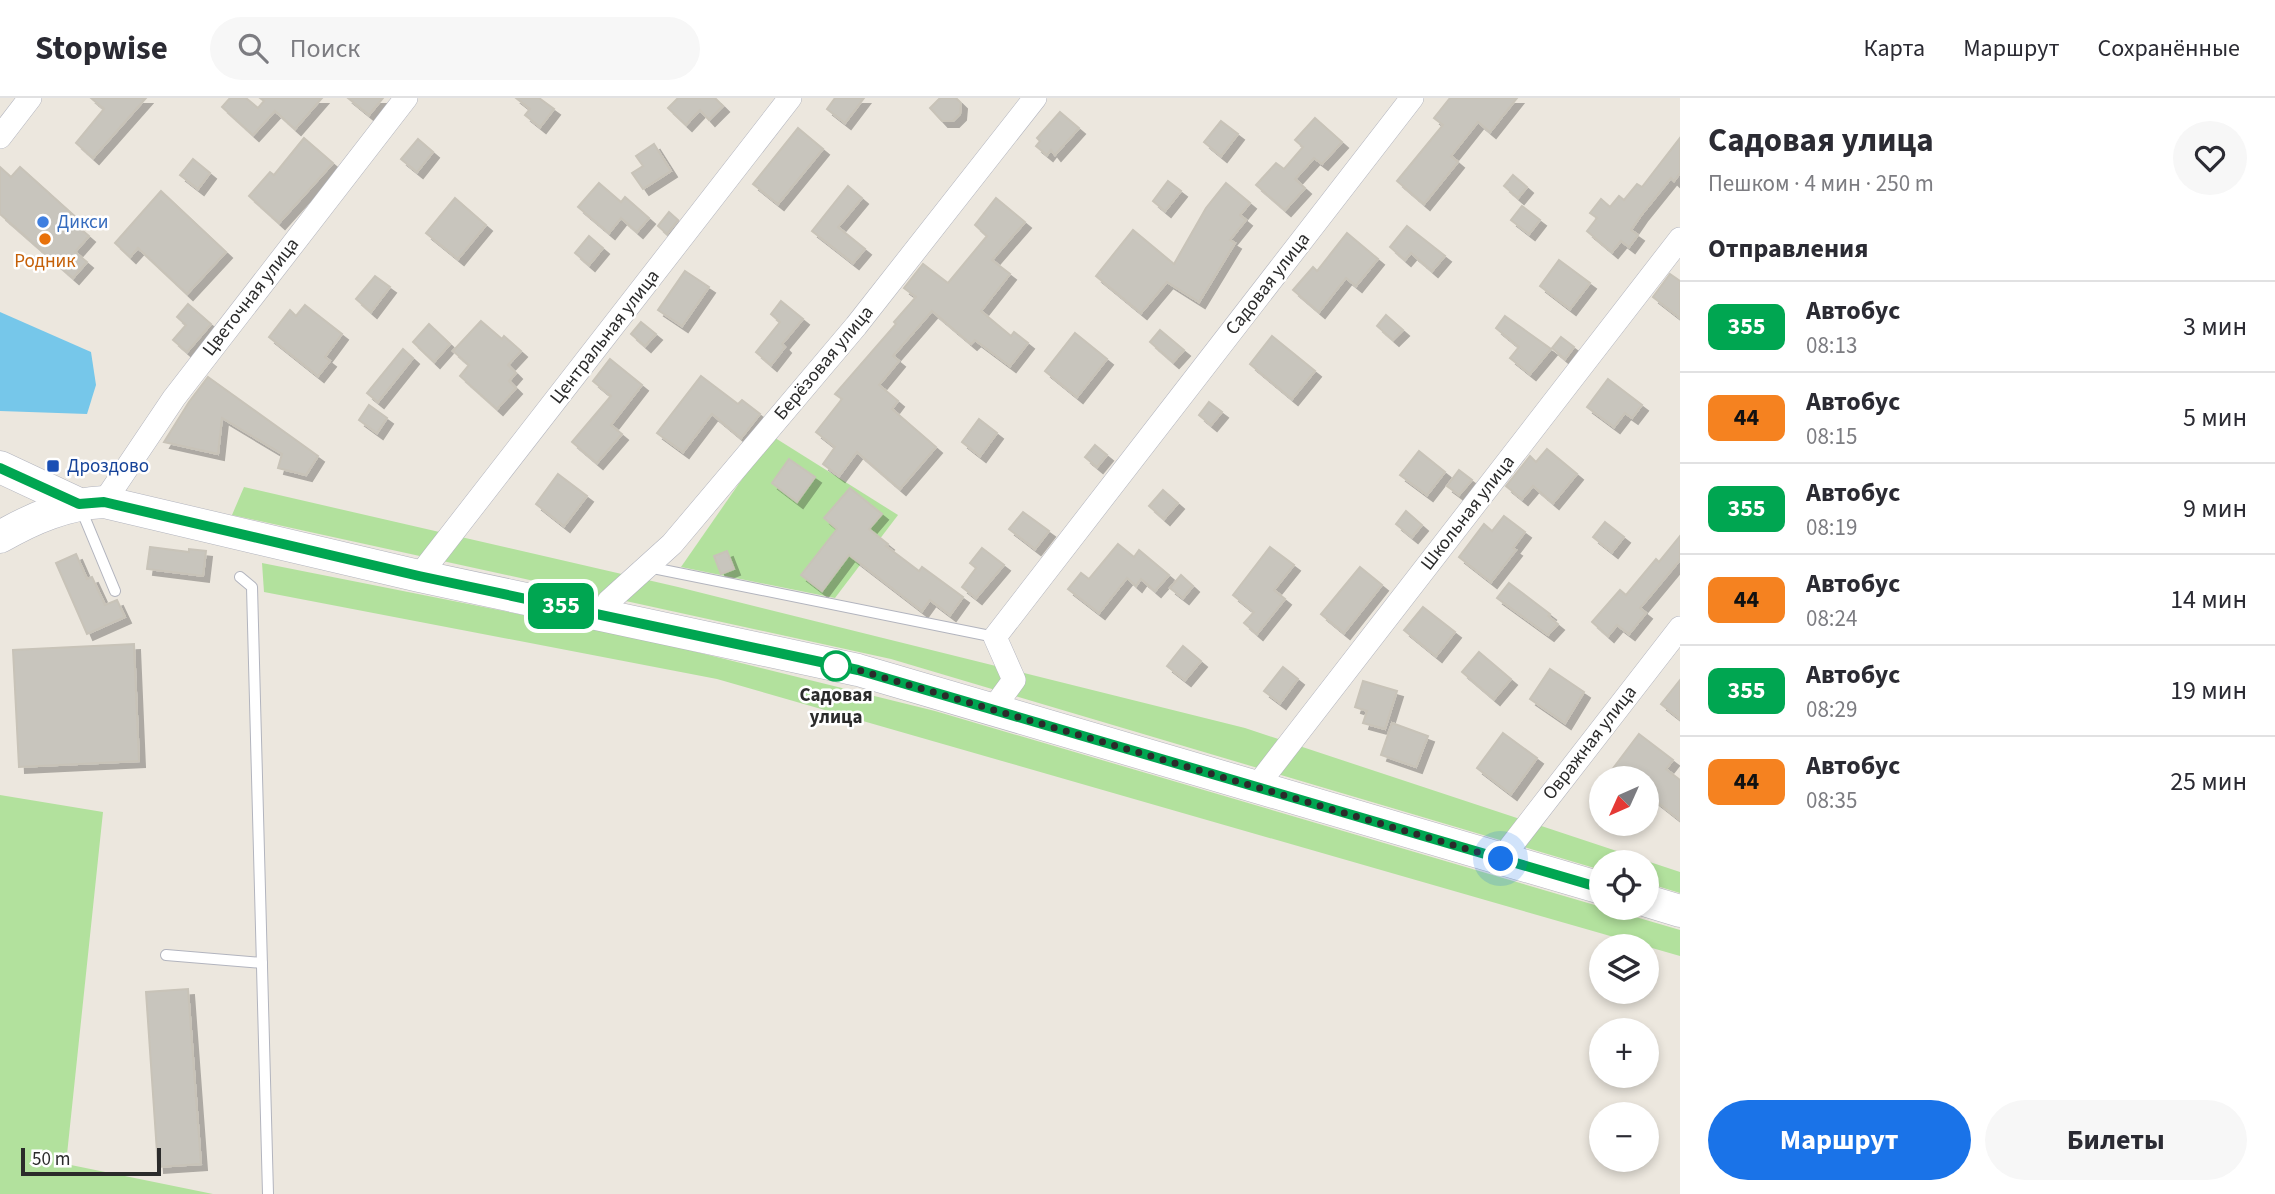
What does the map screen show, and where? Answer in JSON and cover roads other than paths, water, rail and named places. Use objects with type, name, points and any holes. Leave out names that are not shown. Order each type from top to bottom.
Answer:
[{"type":"street","points":[[0,137],[30,98]]},
{"type":"street","name":"Цветочная улица","points":[[92,503],[406,98]]},
{"type":"street","name":"Центральная улица","points":[[419,576],[790,98]]},
{"type":"street","name":"Берёзовая улица","points":[[601,615],[609,601],[672,544],[856,326],[1035,98]]},
{"type":"street","name":"Садовая улица","points":[[995,637],[1412,98]]},
{"type":"street","name":"Школьная улица","points":[[1256,787],[1680,239]]},
{"type":"street","points":[[0,467],[92,503],[858,670],[1589,885]]},
{"type":"street","points":[[0,537],[24,524],[92,503]]},
{"type":"street","name":"Овражная улица","points":[[1501,859],[1680,628]]},
{"type":"street","points":[[992,710],[1014,680],[995,637]]},
{"type":"street","points":[[1659,905],[1680,911]]},
{"type":"lane","points":[[92,503],[115,591]]},
{"type":"lane","points":[[647,567],[995,637]]},
{"type":"lane","points":[[240,577],[252,587],[268,1194]]},
{"type":"lane","points":[[166,955],[262,963]]},
{"type":"water","points":[[0,312],[91,352],[96,385],[87,414],[0,411]]},
{"type":"place","name":"Дикси","points":[[43,222]]},
{"type":"place","name":"Родник","points":[[45,239]]},
{"type":"place","name":"Дроздово","points":[[53,466]]},
{"type":"place","name":"Садовая улица","points":[[836,666]]}]
